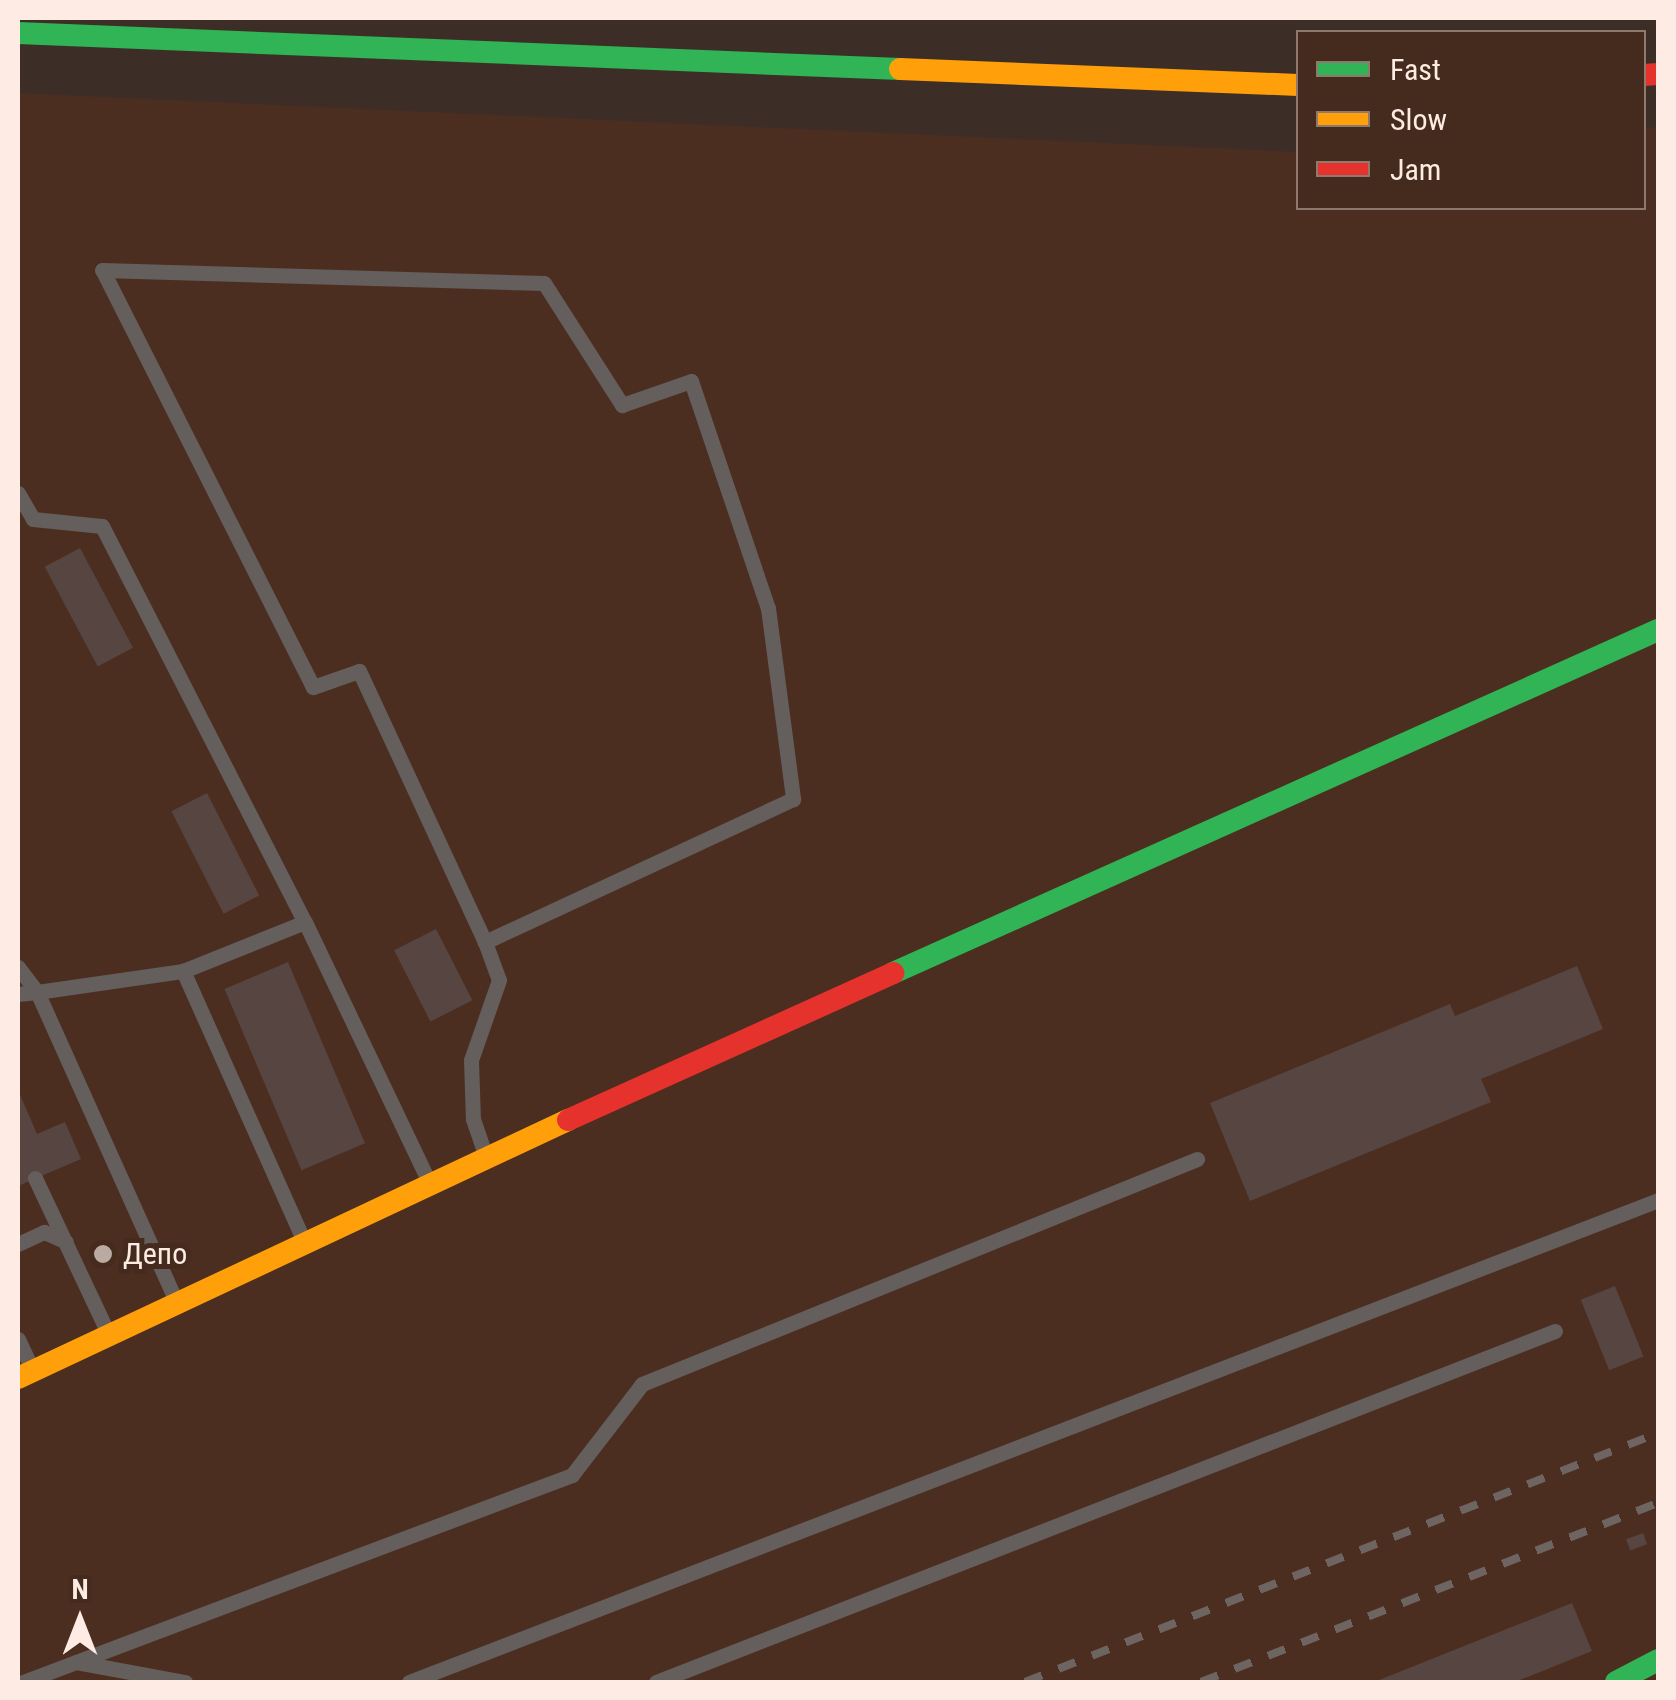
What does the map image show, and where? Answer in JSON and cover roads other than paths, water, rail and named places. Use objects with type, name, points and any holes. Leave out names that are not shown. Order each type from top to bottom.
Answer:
[{"type":"street","points":[[18,34],[1296,85]]},
{"type":"street","points":[[25,1375],[111,1339],[488,1160],[1658,630]]},
{"type":"street","points":[[1616,1682],[1658,1660]]},
{"type":"lane","points":[[485,942],[794,799],[768,608],[692,381],[622,406],[544,282],[102,270],[314,688],[358,671],[485,942],[499,980],[471,1060],[473,1119],[488,1160]]},
{"type":"lane","points":[[18,493],[33,519],[102,526],[305,922],[431,1188]]},
{"type":"lane","points":[[18,994],[182,970],[305,922]]},
{"type":"lane","points":[[18,966],[37,992],[178,1307]]},
{"type":"lane","points":[[182,970],[306,1246]]},
{"type":"lane","points":[[23,1682],[572,1475],[642,1384],[1197,1158]]},
{"type":"lane","points":[[35,1178],[111,1339]]},
{"type":"lane","points":[[409,1682],[1658,1200]]},
{"type":"lane","points":[[18,1244],[44,1232],[66,1242]]},
{"type":"lane","points":[[656,1682],[1555,1331]]},
{"type":"lane","points":[[18,1339],[25,1375]]},
{"type":"lane","points":[[76,1662],[185,1682]]},
{"type":"railway","points":[[1025,1682],[1658,1433]]},
{"type":"railway","points":[[1201,1682],[1658,1503]]},
{"type":"place","name":"Депо","points":[[103,1254]]}]
